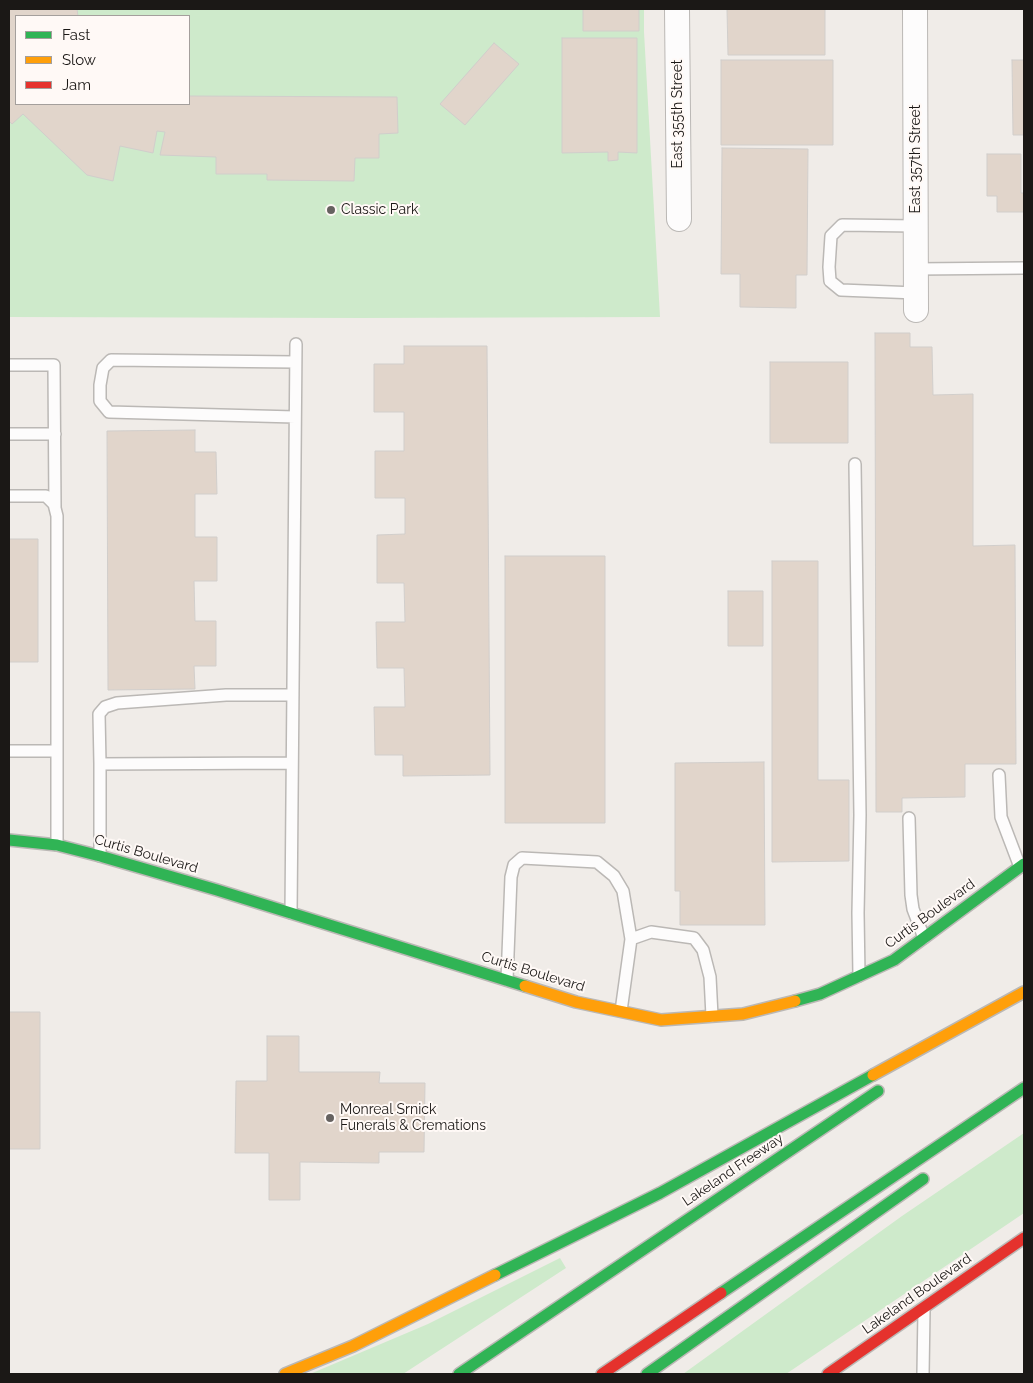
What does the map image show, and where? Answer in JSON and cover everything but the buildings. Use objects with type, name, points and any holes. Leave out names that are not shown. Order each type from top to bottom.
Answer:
[{"type":"main road","name":"Curtis Boulevard","points":[[9,840],[57,845],[100,856],[291,913],[576,1002],[661,1020],[742,1014],[820,994],[894,960],[1022,865]]},
{"type":"main road","points":[[918,1064],[1024,991]]},
{"type":"main road","points":[[285,1374],[353,1346],[660,1193],[1024,991]]},
{"type":"main road","name":"Lakeland Freeway","points":[[459,1374],[885,1086]]},
{"type":"main road","points":[[602,1374],[1024,1088]]},
{"type":"main road","points":[[647,1374],[928,1175]]},
{"type":"main road","name":"Lakeland Boulevard","points":[[828,1374],[1024,1238]]},
{"type":"street","name":"East 355th Street","points":[[677,9],[679,219]]},
{"type":"street","name":"East 357th Street","points":[[916,9],[916,301]]},
{"type":"lane","points":[[916,226],[842,225],[831,236],[829,267],[830,281],[841,290],[916,301]]},
{"type":"lane","points":[[916,269],[1024,268]]},
{"type":"lane","points":[[291,913],[296,344]]},
{"type":"lane","points":[[295,362],[112,360],[103,368],[100,385],[100,401],[109,412],[295,417]]},
{"type":"lane","points":[[9,366],[54,365],[55,509]]},
{"type":"lane","points":[[9,434],[54,434]]},
{"type":"lane","points":[[855,464],[860,815],[859,976]]},
{"type":"lane","points":[[9,496],[46,496],[54,504],[58,516],[57,845]]},
{"type":"lane","points":[[100,856],[99,714],[105,707],[117,703],[226,694],[293,695]]},
{"type":"lane","points":[[9,751],[57,751]]},
{"type":"lane","points":[[100,764],[292,763]]},
{"type":"lane","points":[[999,775],[1001,817],[1022,865]]},
{"type":"lane","points":[[909,818],[912,902],[924,938]]},
{"type":"lane","points":[[507,980],[511,877],[514,865],[522,858],[597,862],[614,876],[623,891],[631,939],[621,1012]]},
{"type":"lane","points":[[631,939],[651,932],[694,938],[703,950],[710,977],[712,1016]]},
{"type":"lane","points":[[924,1308],[924,1374]]},
{"type":"green space","name":"Classic Park","points":[[9,9],[644,9],[660,317],[9,317]]},
{"type":"green space","points":[[1024,1133],[1024,1213],[786,1374],[683,1374],[902,1216]]},
{"type":"green space","points":[[560,1258],[566,1268],[403,1374],[310,1374],[428,1324]]},
{"type":"traffic: fast","points":[[9,840],[57,845],[100,856],[217,890],[525,986]]},
{"type":"traffic: fast","points":[[795,1001],[820,994],[894,960],[1024,864]]},
{"type":"traffic: fast","points":[[495,1275],[660,1193],[873,1075]]},
{"type":"traffic: fast","points":[[721,1293],[1024,1088]]},
{"type":"traffic: fast","points":[[459,1374],[878,1091]]},
{"type":"traffic: fast","points":[[647,1374],[923,1179]]},
{"type":"traffic: slow","points":[[525,986],[576,1002],[661,1020],[743,1014],[795,1001]]},
{"type":"traffic: slow","points":[[873,1075],[1024,992]]},
{"type":"traffic: slow","points":[[285,1374],[353,1346],[495,1275]]},
{"type":"traffic: jam","points":[[828,1374],[1024,1238]]},
{"type":"traffic: jam","points":[[602,1374],[721,1293]]},
{"type":"place","name":"Classic Park","points":[[331,210]]},
{"type":"place","name":"Monreal Srnick Funerals & Cremations","points":[[330,1118]]}]
